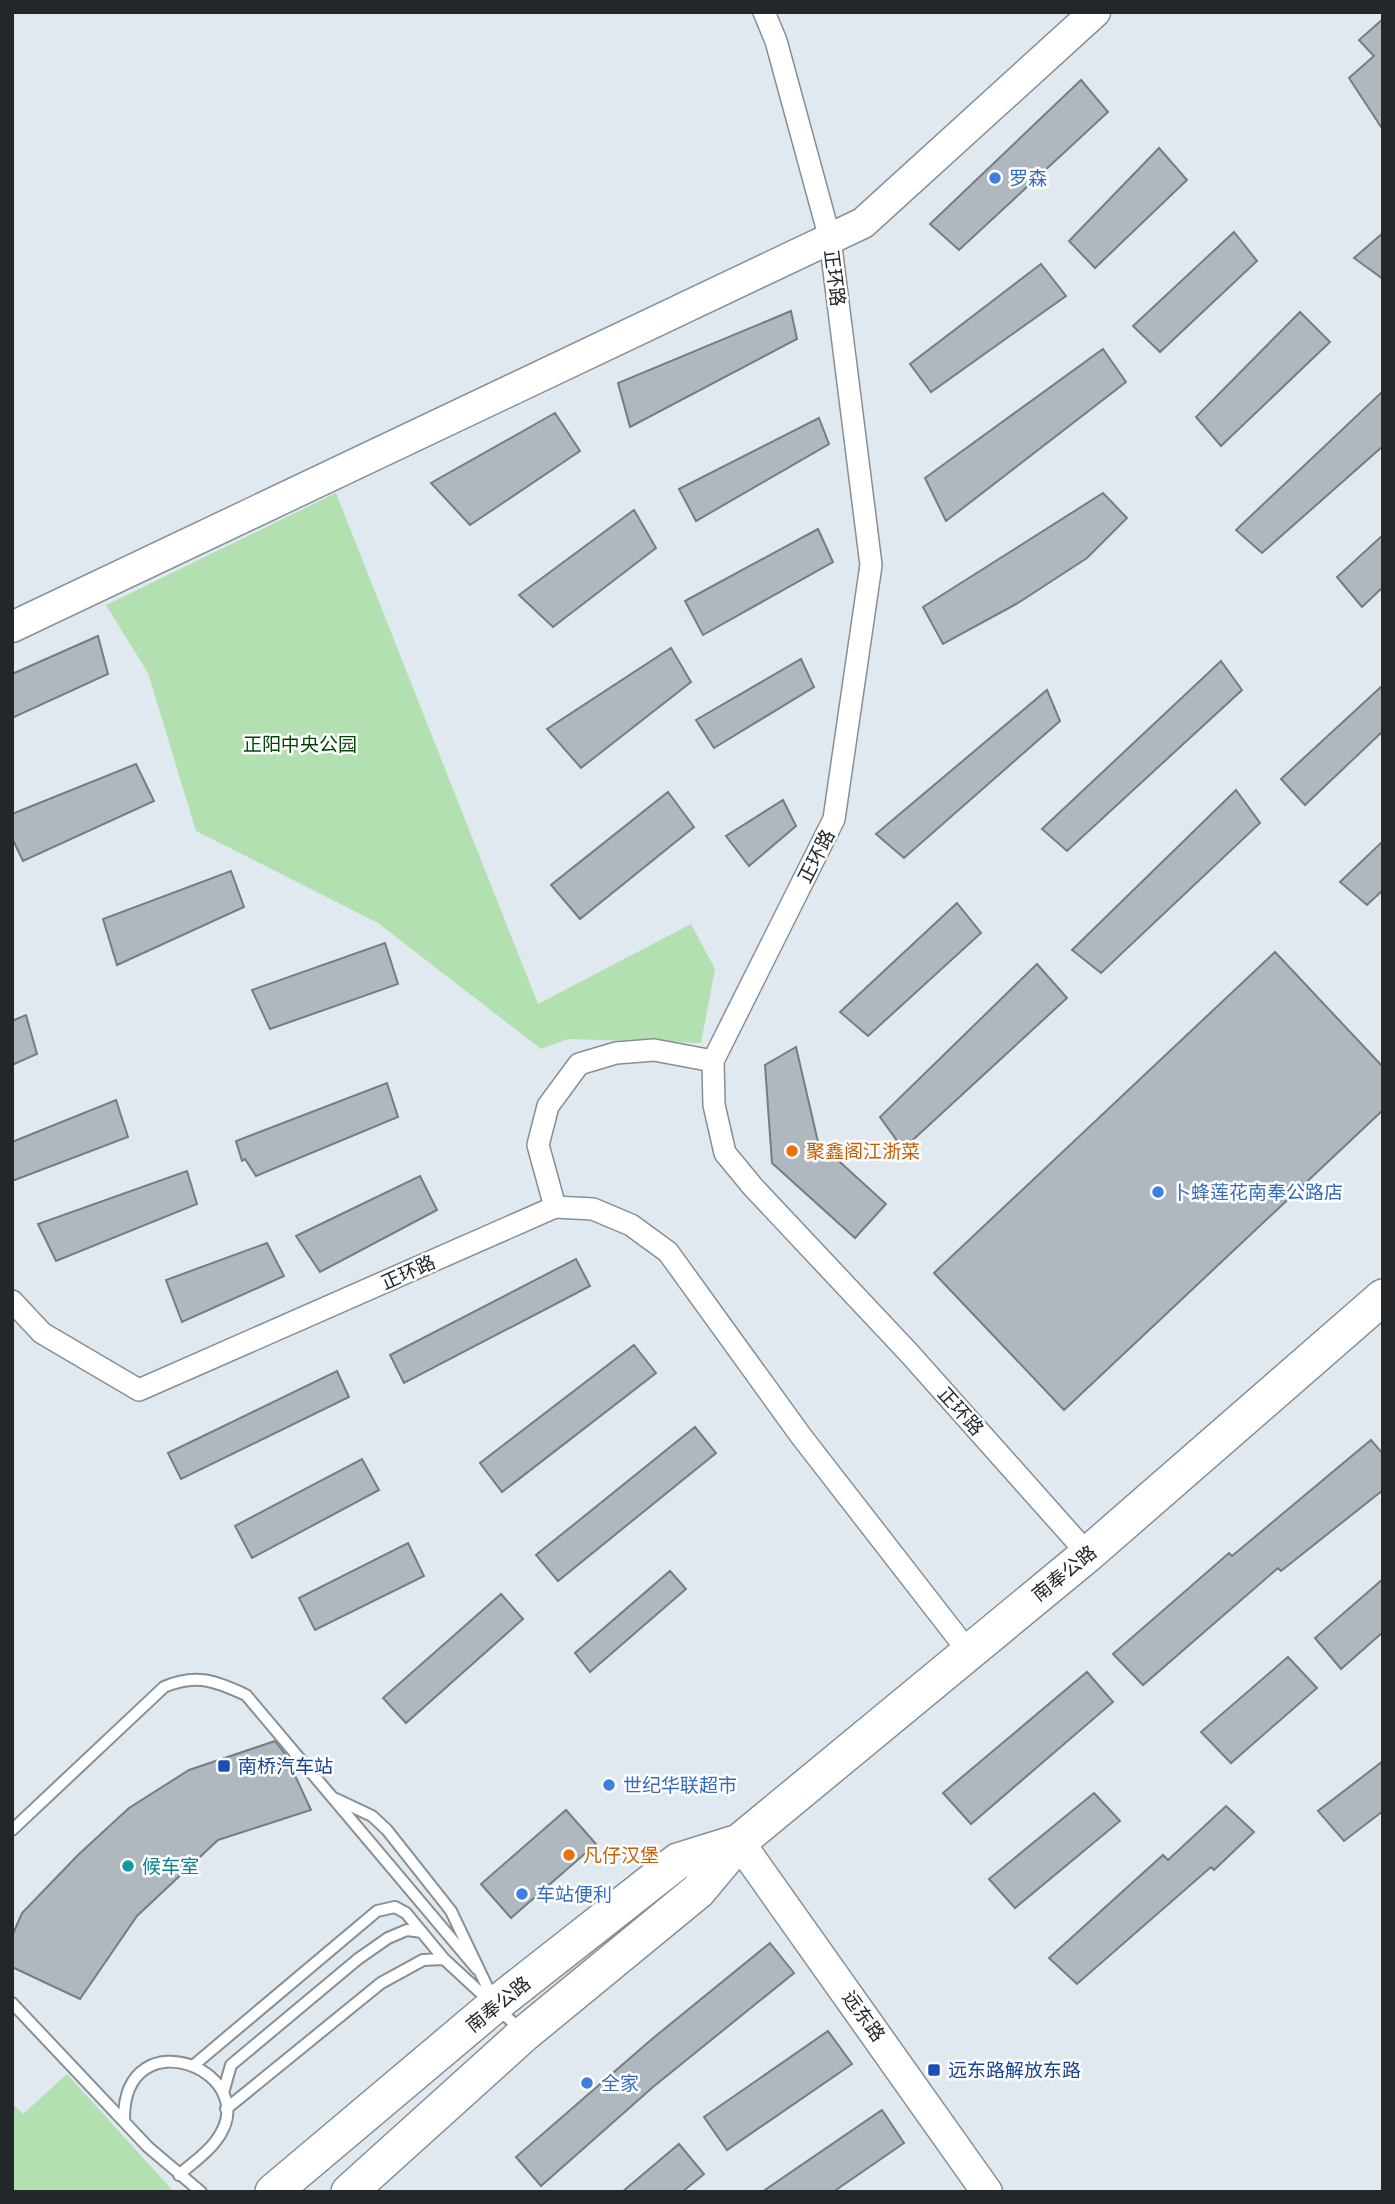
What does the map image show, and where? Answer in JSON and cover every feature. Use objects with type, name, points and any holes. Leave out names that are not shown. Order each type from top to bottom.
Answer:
[{"type":"main road","points":[[12,627],[863,223],[1095,12]]},
{"type":"main road","name":"南奉公路","points":[[349,2192],[524,2034],[698,1891],[739,1842],[1088,1554],[1383,1297]]},
{"type":"main road","name":"南奉公路","points":[[272,2192],[496,2004],[678,1861],[739,1842]]},
{"type":"main road","name":"远东路","points":[[739,1842],[987,2192]]},
{"type":"street","name":"正环路","points":[[764,12],[776,41],[830,239],[871,565],[834,819],[713,1061],[714,1105],[725,1153],[752,1187],[909,1353],[1088,1554]]},
{"type":"street","points":[[555,1207],[538,1145],[548,1106],[579,1064],[615,1053],[654,1050],[713,1061]]},
{"type":"street","name":"正环路","points":[[12,1301],[42,1333],[139,1390],[555,1207],[593,1209],[631,1225],[668,1252],[801,1436],[968,1651]]},
{"type":"lane","points":[[12,1830],[153,1695],[184,1678],[218,1682],[246,1695],[477,1969]]},
{"type":"lane","points":[[332,1797],[372,1816],[387,1830],[451,1911],[496,2004]]},
{"type":"lane","points":[[194,2064],[377,1911],[395,1907],[406,1913],[444,1959],[496,2004],[524,2034]]},
{"type":"lane","points":[[223,2093],[231,2065],[358,1959],[388,1938],[407,1930],[422,1932]]},
{"type":"lane","points":[[226,2109],[381,1983],[423,1960],[444,1959]]},
{"type":"lane","points":[[12,2003],[124,2120],[179,2175],[201,2192]]},
{"type":"lane","points":[[124,2120],[127,2095],[140,2074],[155,2064],[170,2060],[194,2064],[214,2079],[223,2093],[226,2109],[224,2126],[216,2141],[179,2175]]},
{"type":"green space","name":"正阳中央公园","points":[[336,493],[538,1004],[691,924],[715,969],[701,1043],[568,1039],[541,1049],[378,923],[196,831],[148,673],[106,605]]},
{"type":"green space","points":[[67,2074],[174,2192],[12,2192],[12,2103],[23,2114]]},
{"type":"building","points":[[1383,19],[1383,130],[1349,78],[1374,56],[1359,40]]},
{"type":"building","points":[[1081,80],[1108,112],[959,250],[930,224]]},
{"type":"building","points":[[1159,148],[1187,180],[1095,268],[1069,241]]},
{"type":"building","points":[[1234,232],[1257,261],[1160,352],[1133,326]]},
{"type":"building","points":[[1383,233],[1383,279],[1354,258]]},
{"type":"building","points":[[1041,264],[1066,296],[931,392],[910,364]]},
{"type":"building","points":[[791,311],[797,339],[630,427],[618,383]]},
{"type":"building","points":[[1300,312],[1330,342],[1221,446],[1196,417]]},
{"type":"building","points":[[1103,349],[1126,382],[946,521],[925,478]]},
{"type":"building","points":[[1383,391],[1383,446],[1262,553],[1236,530]]},
{"type":"building","points":[[555,413],[580,451],[470,525],[431,483]]},
{"type":"building","points":[[819,418],[829,444],[696,521],[679,489]]},
{"type":"building","points":[[1103,493],[1127,518],[1087,558],[1018,603],[943,644],[923,607]]},
{"type":"building","points":[[634,510],[656,548],[553,627],[519,595]]},
{"type":"building","points":[[818,529],[833,562],[703,635],[685,601]]},
{"type":"building","points":[[1383,535],[1383,587],[1362,607],[1337,577]]},
{"type":"building","points":[[98,636],[108,674],[12,718],[12,674]]},
{"type":"building","points":[[671,648],[691,682],[581,768],[547,729]]},
{"type":"building","points":[[801,659],[814,687],[714,748],[696,720]]},
{"type":"building","points":[[1221,661],[1242,690],[1067,851],[1042,829]]},
{"type":"building","points":[[1383,685],[1383,731],[1305,805],[1281,779]]},
{"type":"building","points":[[1047,690],[1060,721],[904,858],[876,834]]},
{"type":"building","points":[[136,764],[154,801],[23,861],[12,838],[12,814]]},
{"type":"building","points":[[1236,790],[1260,823],[1101,973],[1072,950]]},
{"type":"building","points":[[668,792],[694,827],[580,919],[551,885]]},
{"type":"building","points":[[783,800],[796,826],[749,866],[726,836]]},
{"type":"building","points":[[1383,841],[1383,890],[1367,905],[1340,882]]},
{"type":"building","points":[[231,871],[244,907],[117,965],[103,919]]},
{"type":"building","points":[[957,903],[981,933],[868,1036],[840,1012]]},
{"type":"building","points":[[385,943],[398,984],[270,1029],[252,990]]},
{"type":"building","name":"卜蜂莲花南奉公路店","points":[[1275,952],[1383,1067],[1383,1110],[1064,1410],[934,1273]]},
{"type":"building","points":[[1037,964],[1067,998],[903,1149],[880,1117]]},
{"type":"building","points":[[26,1015],[37,1054],[12,1065],[12,1021]]},
{"type":"building","points":[[796,1047],[818,1142],[886,1204],[855,1238],[772,1163],[765,1065]]},
{"type":"building","points":[[387,1083],[398,1117],[256,1176],[245,1159],[242,1161],[236,1141]]},
{"type":"building","points":[[116,1100],[128,1137],[12,1181],[12,1142]]},
{"type":"building","points":[[187,1171],[197,1204],[56,1261],[38,1224]]},
{"type":"building","points":[[420,1176],[437,1210],[320,1272],[296,1236]]},
{"type":"building","points":[[267,1243],[284,1276],[182,1322],[166,1280]]},
{"type":"building","points":[[576,1259],[590,1286],[404,1383],[390,1355]]},
{"type":"building","points":[[634,1345],[656,1373],[502,1492],[480,1463]]},
{"type":"building","points":[[337,1371],[349,1397],[181,1479],[168,1453]]},
{"type":"building","points":[[695,1427],[716,1453],[558,1581],[536,1555]]},
{"type":"building","points":[[1371,1440],[1383,1454],[1383,1490],[1281,1571],[1278,1568],[1143,1685],[1113,1654],[1229,1553],[1232,1556]]},
{"type":"building","points":[[362,1459],[379,1490],[252,1558],[235,1526]]},
{"type":"building","points":[[408,1543],[424,1576],[315,1630],[299,1598]]},
{"type":"building","points":[[670,1571],[686,1589],[590,1672],[575,1653]]},
{"type":"building","points":[[1383,1579],[1383,1632],[1341,1669],[1315,1638]]},
{"type":"building","points":[[501,1594],[523,1619],[406,1723],[383,1698]]},
{"type":"building","points":[[1288,1657],[1317,1688],[1231,1763],[1201,1732]]},
{"type":"building","points":[[1087,1672],[1113,1702],[971,1824],[943,1793]]},
{"type":"building","name":"候车室","points":[[275,1741],[285,1754],[311,1810],[218,1840],[137,1916],[80,1999],[12,1967],[12,1936],[22,1913],[78,1855],[129,1808],[189,1770]]},
{"type":"building","points":[[1383,1761],[1383,1811],[1344,1841],[1318,1811]]},
{"type":"building","points":[[1094,1793],[1120,1821],[1015,1908],[989,1879]]},
{"type":"building","points":[[1226,1806],[1254,1832],[1214,1870],[1211,1867],[1077,1984],[1049,1958],[1163,1855],[1168,1860]]},
{"type":"building","points":[[566,1810],[596,1844],[511,1918],[481,1884]]},
{"type":"building","points":[[770,1943],[794,1973],[653,2087],[541,2186],[516,2157],[652,2039]]},
{"type":"building","points":[[828,2031],[852,2064],[727,2150],[704,2117]]},
{"type":"building","points":[[882,2110],[904,2143],[833,2192],[762,2192]]},
{"type":"building","points":[[679,2144],[704,2174],[682,2192],[622,2192]]},
{"type":"place","name":"罗森","points":[[995,178]]},
{"type":"place","name":"聚鑫阁江浙菜","points":[[792,1151]]},
{"type":"place","name":"卜蜂莲花南奉公路店","points":[[1158,1192]]},
{"type":"place","name":"南桥汽车站","points":[[224,1766]]},
{"type":"place","name":"世纪华联超市","points":[[609,1785]]},
{"type":"place","name":"凡仔汉堡","points":[[569,1855]]},
{"type":"place","name":"候车室","points":[[128,1866]]},
{"type":"place","name":"车站便利","points":[[522,1894]]},
{"type":"place","name":"远东路解放东路","points":[[934,2070]]},
{"type":"place","name":"全家","points":[[587,2083]]}]
